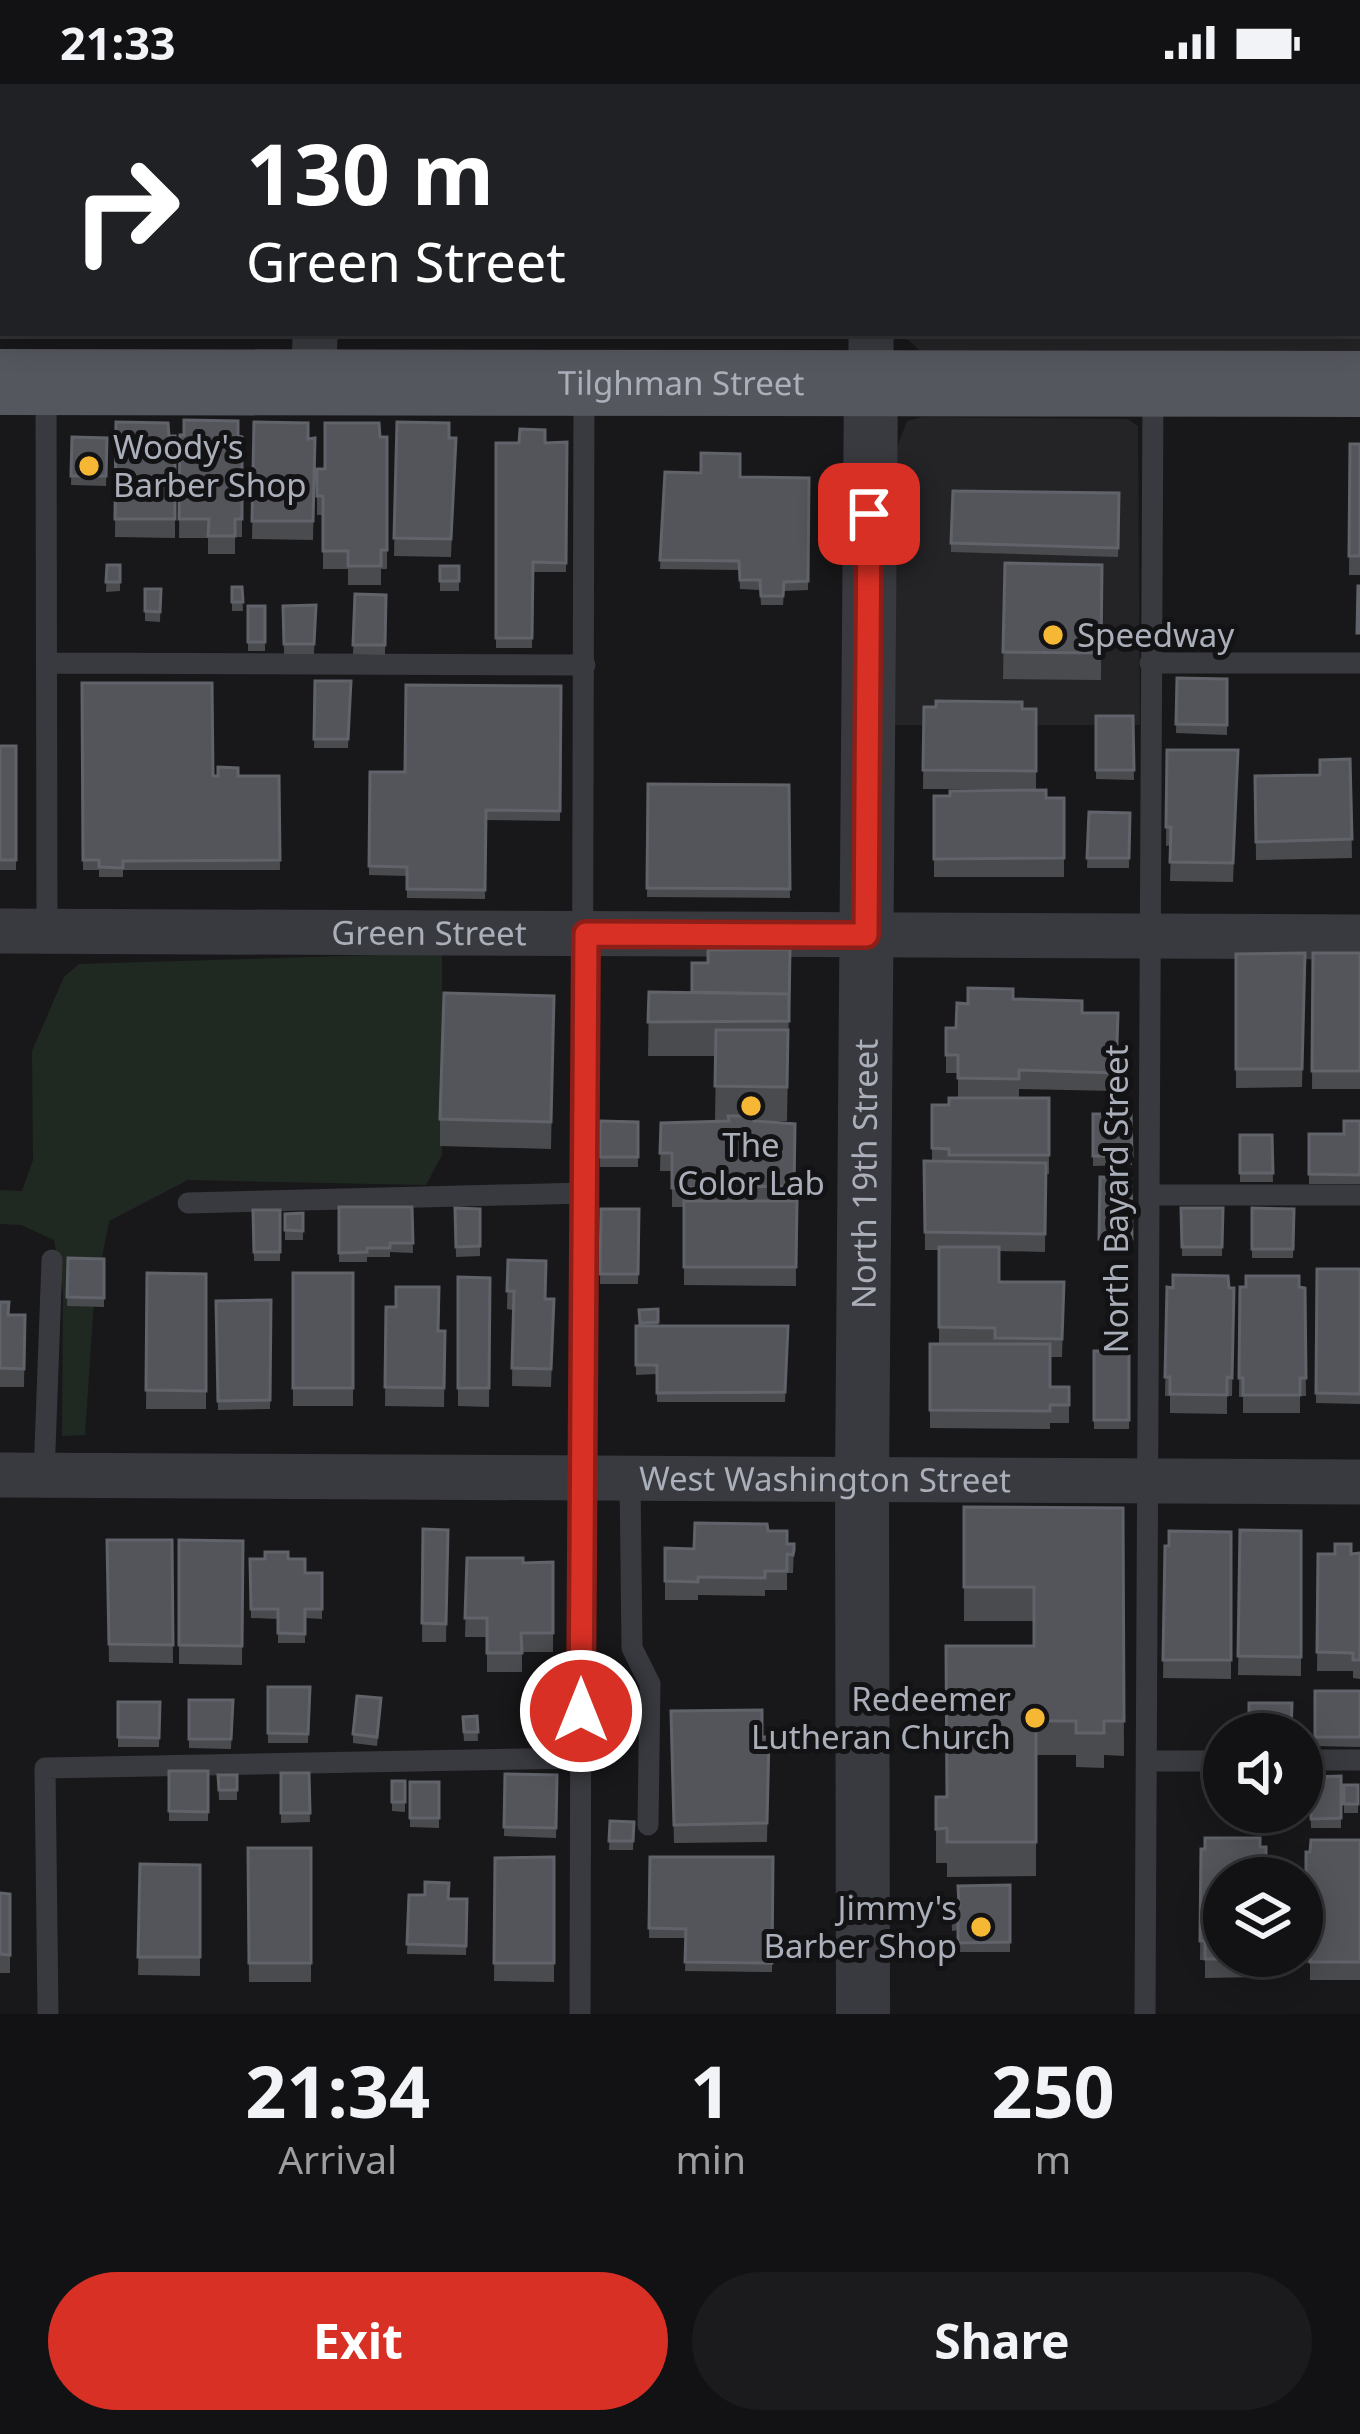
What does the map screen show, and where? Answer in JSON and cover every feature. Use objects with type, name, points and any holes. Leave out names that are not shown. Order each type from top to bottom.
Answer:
[{"type":"main road","name":"Tilghman Street","points":[[23,382],[315,357],[584,382],[871,358],[1154,384],[1360,385]]},
{"type":"street","name":"North 19th Street","points":[[863,2014],[871,358]]},
{"type":"street","name":"Green Street","points":[[0,931],[1360,937]]},
{"type":"street","name":"West Washington Street","points":[[22,1476],[1360,1482]]},
{"type":"lane","points":[[23,382],[47,663],[47,932]]},
{"type":"lane","points":[[580,2014],[584,382]]},
{"type":"lane","name":"North Bayard Street","points":[[1145,2014],[1154,384]]},
{"type":"lane","points":[[47,663],[585,665]]},
{"type":"lane","points":[[1150,663],[1360,663]]},
{"type":"lane","points":[[188,1204],[584,1193]]},
{"type":"lane","points":[[1149,1195],[1360,1195]]},
{"type":"lane","points":[[22,1476],[52,1260]]},
{"type":"lane","points":[[630,1478],[632,1648],[650,1684],[648,1825]]},
{"type":"lane","points":[[48,2014],[45,1768],[581,1758]]},
{"type":"lane","points":[[1147,1761],[1203,1760]]},
{"type":"lane","points":[[1323,1760],[1360,1760]]},
{"type":"shaded area","points":[[904,336],[1360,336],[1360,358],[921,352]]},
{"type":"shaded area","points":[[922,417],[1128,419],[1138,426],[1140,725],[895,725],[897,447],[907,421]]},
{"type":"shaded area","points":[[442,953],[442,1155],[426,1185],[188,1180],[109,1221],[94,1301],[85,1435],[62,1436],[63,1291],[54,1240],[21,1225],[0,1224],[0,1190],[22,1191],[33,1160],[32,1051],[64,977],[79,964]]},
{"type":"building","points":[[184,420],[238,421],[242,519],[235,519],[235,536],[208,536],[209,519],[179,519]]},
{"type":"building","points":[[116,422],[168,423],[169,436],[175,436],[175,519],[115,519]]},
{"type":"building","points":[[254,422],[308,423],[308,439],[315,438],[313,521],[252,521]]},
{"type":"building","points":[[397,422],[449,423],[449,438],[456,438],[451,539],[394,538]]},
{"type":"building","points":[[325,423],[379,423],[380,437],[387,437],[387,550],[381,550],[381,566],[348,566],[348,551],[323,551],[323,496],[317,496],[317,469],[325,469]]},
{"type":"building","points":[[520,429],[545,430],[545,443],[567,442],[566,563],[533,562],[532,638],[496,638],[496,443],[519,443]]},
{"type":"building","name":"Woody's Barber Shop","points":[[72,437],[107,438],[106,476],[71,476]]},
{"type":"building","points":[[1350,444],[1360,444],[1360,556],[1349,556]]},
{"type":"building","points":[[701,453],[740,454],[740,477],[809,478],[808,581],[784,582],[783,596],[761,596],[760,580],[740,580],[739,561],[660,560],[665,472],[701,473]]},
{"type":"building","name":"Speedway","points":[[953,491],[1119,493],[1118,548],[951,543]]},
{"type":"building","name":"Speedway","points":[[1005,563],[1102,565],[1101,653],[1003,652]]},
{"type":"building","points":[[107,565],[120,565],[120,582],[106,582]]},
{"type":"building","points":[[440,566],[459,566],[459,581],[440,581]]},
{"type":"building","points":[[1360,586],[1360,633],[1357,633]]},
{"type":"building","points":[[232,587],[242,587],[243,602],[232,602]]},
{"type":"building","points":[[145,589],[161,589],[160,612],[145,611]]},
{"type":"building","points":[[355,594],[386,595],[385,645],[353,645]]},
{"type":"building","points":[[316,605],[314,644],[284,644],[283,606]]},
{"type":"building","points":[[248,606],[265,606],[265,642],[248,642]]},
{"type":"building","points":[[1177,678],[1227,679],[1227,725],[1176,724]]},
{"type":"building","points":[[315,681],[351,681],[348,739],[314,739]]},
{"type":"building","points":[[82,683],[212,683],[213,776],[218,776],[218,767],[238,768],[238,776],[279,776],[280,860],[123,861],[123,868],[99,867],[99,860],[83,860]]},
{"type":"building","points":[[406,685],[561,686],[560,811],[486,810],[485,890],[407,889],[407,867],[369,866],[370,772],[405,772]]},
{"type":"building","points":[[936,701],[1022,702],[1022,709],[1036,709],[1036,771],[923,770],[924,707],[936,707]]},
{"type":"building","points":[[1096,716],[1133,716],[1134,770],[1096,770]]},
{"type":"building","points":[[0,746],[16,746],[16,860],[0,860]]},
{"type":"building","points":[[1167,750],[1238,750],[1233,863],[1170,862]]},
{"type":"building","points":[[1350,759],[1352,839],[1256,842],[1255,776],[1320,775],[1320,760]]},
{"type":"building","points":[[648,784],[789,785],[790,889],[647,888]]},
{"type":"building","points":[[1046,790],[1046,798],[1064,798],[1064,858],[934,859],[934,796],[950,796],[950,791]]},
{"type":"building","points":[[1089,812],[1130,813],[1129,858],[1087,858]]},
{"type":"building","points":[[790,949],[789,1010],[789,994],[692,992],[692,963],[708,963],[708,950]]},
{"type":"building","points":[[1305,953],[1302,1069],[1236,1069],[1236,954]]},
{"type":"building","points":[[1313,953],[1360,953],[1360,1071],[1312,1071]]},
{"type":"building","points":[[968,988],[1013,989],[1013,999],[1082,1001],[1082,1013],[1118,1013],[1116,1073],[1019,1070],[1019,1079],[958,1078],[958,1055],[946,1055],[946,1028],[956,1028],[957,1003],[968,1004]]},
{"type":"building","points":[[649,992],[789,994],[789,1021],[648,1022]]},
{"type":"building","points":[[444,993],[554,996],[551,1122],[440,1119]]},
{"type":"building","points":[[716,1030],[788,1030],[787,1087],[715,1086]]},
{"type":"building","points":[[949,1098],[1049,1098],[1049,1155],[949,1155],[949,1149],[932,1148],[932,1105],[949,1105]]},
{"type":"building","points":[[1093,1114],[1131,1114],[1132,1156],[1093,1156]]},
{"type":"building","points":[[728,1116],[795,1124],[794,1186],[672,1188],[672,1153],[660,1153],[661,1123],[729,1121]]},
{"type":"building","points":[[600,1121],[638,1122],[638,1157],[600,1157]]},
{"type":"building","points":[[1344,1121],[1360,1121],[1360,1175],[1309,1174],[1309,1134],[1344,1134]]},
{"type":"building","points":[[1240,1135],[1272,1135],[1273,1173],[1240,1173]]},
{"type":"building","points":[[924,1161],[1046,1163],[1045,1234],[925,1232]]},
{"type":"building","points":[[1100,1177],[1131,1178],[1132,1239],[1099,1239]]},
{"type":"building","points":[[684,1201],[797,1201],[796,1267],[684,1267]]},
{"type":"building","points":[[339,1207],[412,1207],[413,1243],[339,1253]]},
{"type":"building","points":[[455,1208],[480,1209],[480,1246],[456,1247]]},
{"type":"building","points":[[1181,1208],[1223,1208],[1222,1247],[1182,1247]]},
{"type":"building","points":[[1252,1208],[1294,1209],[1293,1249],[1252,1249]]},
{"type":"building","points":[[601,1209],[639,1209],[638,1274],[600,1274]]},
{"type":"building","points":[[253,1210],[280,1210],[280,1252],[254,1252]]},
{"type":"building","points":[[303,1213],[303,1231],[285,1230],[285,1214]]},
{"type":"building","points":[[939,1247],[999,1247],[999,1282],[1064,1282],[1062,1339],[995,1338],[995,1328],[939,1327]]},
{"type":"building","points":[[68,1258],[104,1259],[104,1298],[67,1297]]},
{"type":"building","points":[[508,1260],[546,1261],[545,1299],[554,1299],[551,1369],[512,1368],[514,1291],[507,1291]]},
{"type":"building","points":[[1317,1269],[1360,1269],[1360,1394],[1316,1393]]},
{"type":"building","points":[[147,1273],[206,1274],[206,1391],[146,1390]]},
{"type":"building","points":[[293,1273],[353,1273],[353,1388],[293,1388]]},
{"type":"building","points":[[1173,1275],[1228,1276],[1229,1288],[1234,1288],[1232,1378],[1227,1377],[1227,1395],[1170,1394],[1170,1377],[1165,1377],[1167,1287],[1173,1288]]},
{"type":"building","points":[[1246,1276],[1299,1276],[1299,1287],[1305,1288],[1306,1378],[1300,1378],[1300,1395],[1243,1395],[1240,1287],[1246,1287]]},
{"type":"building","points":[[458,1277],[490,1278],[489,1388],[458,1388]]},
{"type":"building","points":[[396,1287],[439,1287],[438,1331],[445,1331],[444,1388],[385,1387],[386,1307],[396,1307]]},
{"type":"building","points":[[271,1300],[270,1400],[218,1401],[216,1301]]},
{"type":"building","points":[[0,1302],[9,1302],[8,1315],[25,1315],[24,1369],[0,1368]]},
{"type":"building","points":[[658,1309],[658,1322],[640,1323],[639,1310]]},
{"type":"building","points":[[636,1326],[788,1326],[785,1392],[657,1393],[657,1365],[636,1365]]},
{"type":"building","points":[[930,1344],[1050,1344],[1050,1387],[1069,1387],[1069,1405],[1050,1405],[1050,1411],[930,1410]]},
{"type":"building","points":[[1094,1351],[1129,1351],[1129,1420],[1094,1420]]},
{"type":"building","name":"Redeemer Lutheran Church","points":[[964,1507],[1123,1508],[1124,1721],[1104,1721],[1104,1733],[1076,1733],[1076,1721],[1036,1721],[1036,1842],[947,1842],[947,1828],[936,1829],[936,1797],[947,1797],[946,1646],[1034,1646],[1034,1587],[964,1587]]},
{"type":"building","points":[[695,1523],[767,1524],[768,1531],[787,1531],[787,1544],[794,1544],[794,1550],[793,1555],[787,1554],[787,1571],[765,1571],[765,1578],[665,1581],[665,1548],[694,1549]]},
{"type":"building","points":[[423,1529],[448,1530],[446,1624],[422,1623]]},
{"type":"building","points":[[1240,1530],[1301,1531],[1301,1657],[1238,1656]]},
{"type":"building","points":[[1169,1531],[1231,1532],[1231,1660],[1163,1660]]},
{"type":"building","points":[[107,1540],[172,1540],[173,1645],[109,1644]]},
{"type":"building","points":[[179,1540],[243,1541],[242,1646],[179,1645]]},
{"type":"building","points":[[1335,1544],[1351,1544],[1351,1554],[1360,1553],[1360,1660],[1353,1660],[1353,1653],[1317,1652],[1318,1554],[1335,1554]]},
{"type":"building","points":[[265,1552],[288,1552],[288,1559],[305,1559],[305,1573],[322,1573],[322,1609],[305,1609],[305,1634],[278,1633],[278,1609],[251,1609],[250,1559],[265,1559]]},
{"type":"building","points":[[467,1558],[553,1562],[553,1633],[521,1633],[522,1653],[487,1653],[487,1618],[465,1618]]},
{"type":"building","points":[[268,1687],[310,1687],[308,1734],[268,1733]]},
{"type":"building","points":[[1315,1691],[1360,1691],[1360,1737],[1323,1737],[1323,1713],[1315,1713]]},
{"type":"building","points":[[357,1696],[381,1698],[377,1737],[353,1734]]},
{"type":"building","points":[[189,1700],[233,1700],[231,1739],[189,1739]]},
{"type":"building","points":[[118,1702],[160,1702],[159,1738],[118,1737]]},
{"type":"building","points":[[1249,1703],[1292,1703],[1292,1713],[1249,1713]]},
{"type":"building","points":[[762,1710],[762,1737],[769,1737],[767,1823],[674,1825],[671,1711]]},
{"type":"building","points":[[477,1716],[478,1732],[464,1732],[463,1717]]},
{"type":"building","points":[[169,1771],[208,1771],[208,1812],[169,1811]]},
{"type":"building","points":[[281,1773],[309,1773],[310,1813],[281,1813]]},
{"type":"building","points":[[505,1774],[557,1775],[556,1828],[504,1827]]},
{"type":"building","points":[[218,1775],[237,1775],[237,1790],[219,1790]]},
{"type":"building","points":[[1341,1776],[1341,1818],[1323,1819],[1323,1777]]},
{"type":"building","points":[[392,1781],[405,1781],[405,1802],[392,1802]]},
{"type":"building","points":[[410,1782],[439,1782],[439,1818],[410,1818]]},
{"type":"building","points":[[1344,1785],[1358,1785],[1358,1804],[1344,1804]]},
{"type":"building","points":[[610,1821],[634,1822],[633,1841],[609,1841]]},
{"type":"building","points":[[1205,1838],[1260,1838],[1266,1857],[1203,1857],[1200,1941],[1201,1849],[1205,1849]]},
{"type":"building","points":[[1311,1840],[1360,1840],[1360,1962],[1323,1962],[1323,1857],[1306,1857]]},
{"type":"building","points":[[248,1848],[311,1848],[311,1963],[249,1963]]},
{"type":"building","points":[[554,1857],[554,1963],[494,1963],[495,1858]]},
{"type":"building","points":[[650,1857],[773,1857],[772,1963],[685,1962],[686,1929],[649,1928]]},
{"type":"building","points":[[140,1864],[200,1865],[200,1957],[138,1957]]},
{"type":"building","points":[[425,1882],[449,1883],[448,1899],[467,1899],[466,1946],[407,1944],[409,1895],[425,1895]]},
{"type":"building","name":"Jimmy's Barber Shop","points":[[1010,1885],[1010,1942],[958,1943],[958,1921],[952,1921],[951,1906],[959,1906],[958,1886]]},
{"type":"building","points":[[0,1893],[10,1894],[10,1955],[0,1954]]},
{"type":"place","name":"Woody's Barber Shop","points":[[89,466]]},
{"type":"place","name":"Speedway","points":[[1053,635]]},
{"type":"place","name":"The Color Lab","points":[[751,1106]]},
{"type":"place","name":"Redeemer Lutheran Church","points":[[1035,1718]]},
{"type":"place","name":"Jimmy's Barber Shop","points":[[981,1927]]},
{"type":"route","points":[[581,1711],[586,934],[866,935],[869,514]]}]
